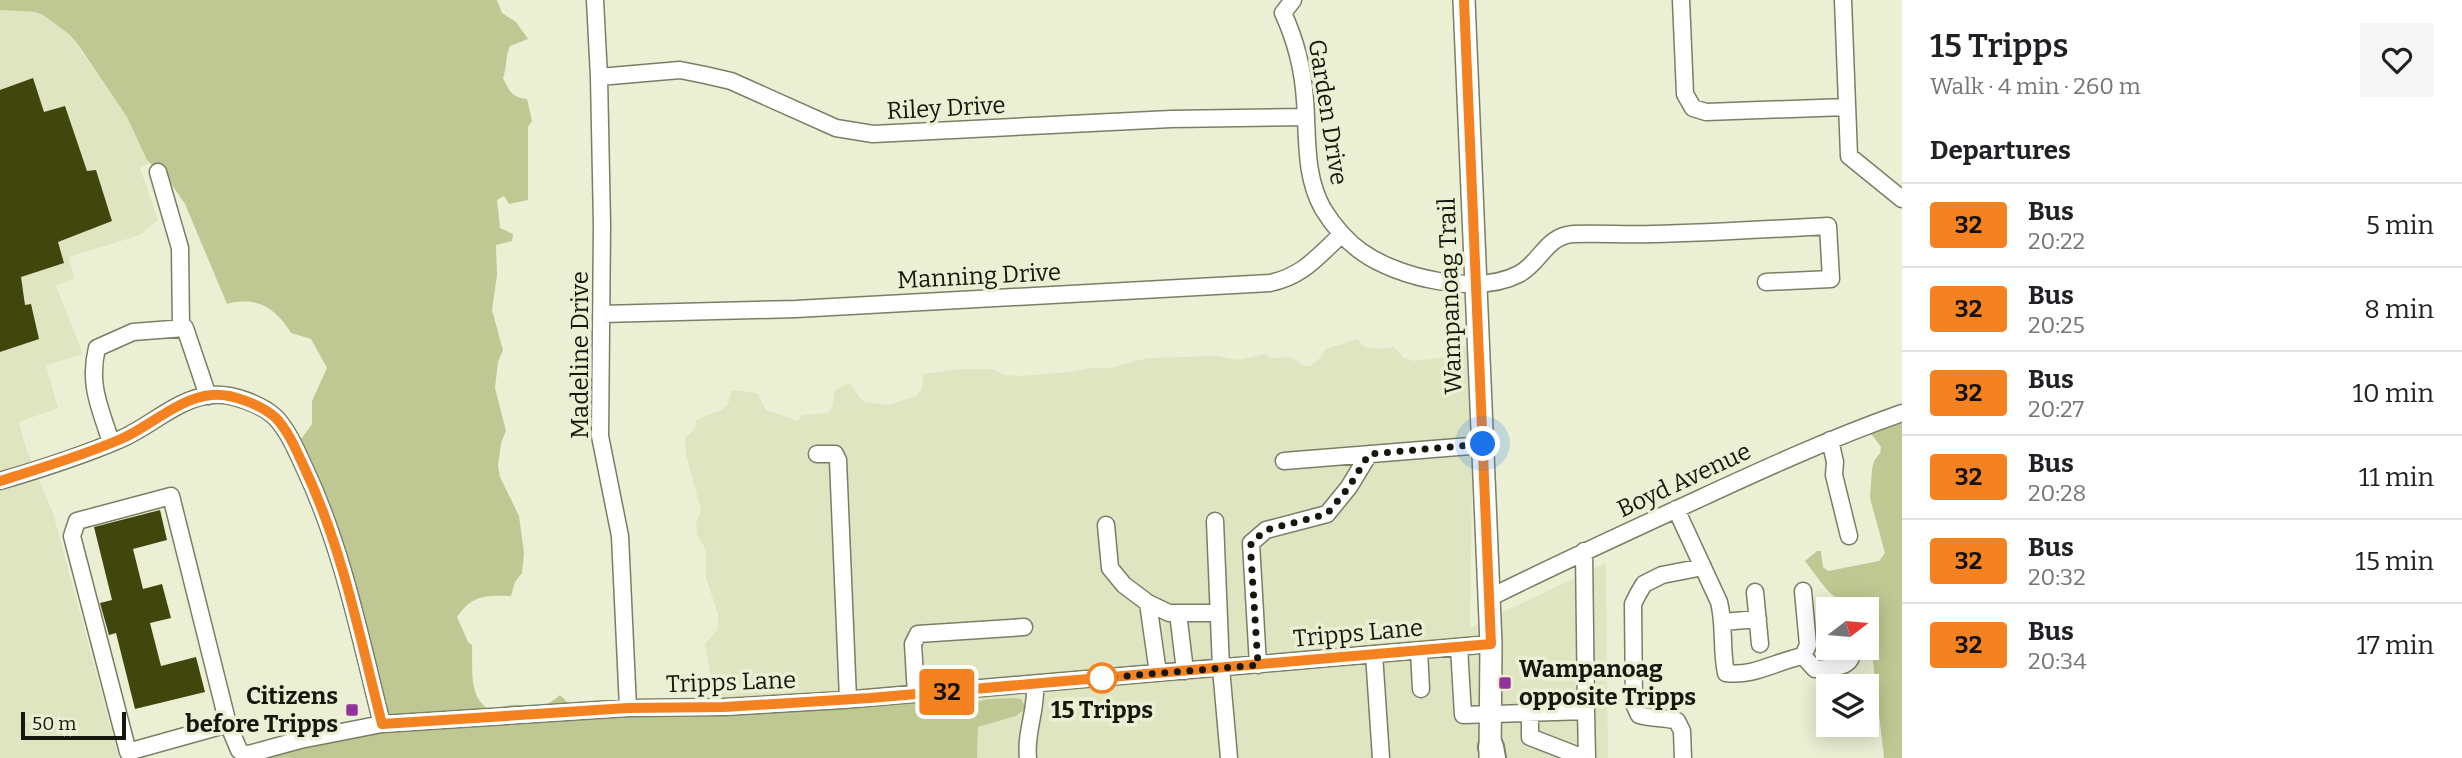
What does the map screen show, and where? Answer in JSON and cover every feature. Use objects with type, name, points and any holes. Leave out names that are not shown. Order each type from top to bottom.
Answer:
[{"type":"main road","name":"Wampanoag Trail","points":[[1464,0],[1491,644],[1492,754]]},
{"type":"street","name":"Madeline Drive","points":[[595,0],[599,77],[602,314],[600,436],[620,536],[628,708]]},
{"type":"street","points":[[1681,0],[1685,94],[1693,107],[1706,112],[1846,107]]},
{"type":"street","points":[[1843,0],[1849,156],[1902,199]]},
{"type":"street","name":"Garden Drive","points":[[1283,4],[1295,38],[1305,99],[1306,145],[1311,178],[1322,207],[1341,235],[1362,253],[1391,268],[1429,279],[1476,284]]},
{"type":"street","name":"Riley Drive","points":[[599,77],[680,70],[705,75],[731,81],[835,128],[873,134],[1171,119],[1306,117]]},
{"type":"street","points":[[158,173],[180,248],[181,328]]},
{"type":"street","points":[[1476,284],[1520,273],[1552,241],[1570,234],[1653,234],[1828,226],[1831,279],[1766,282]]},
{"type":"street","name":"Manning Drive","points":[[602,314],[796,309],[1270,283],[1290,279],[1298,274],[1341,235]]},
{"type":"street","points":[[111,442],[93,386],[93,365],[97,348],[133,332],[185,328],[208,396]]},
{"type":"street","points":[[0,481],[111,442],[189,401],[208,396],[231,397],[265,410],[275,418],[293,445],[317,495],[351,598],[382,724]]},
{"type":"street","name":"Boyd Avenue","points":[[1489,598],[1584,551],[1830,440],[1902,413]]},
{"type":"street","points":[[1830,440],[1849,536]]},
{"type":"street","points":[[1283,461],[1483,444]]},
{"type":"street","points":[[817,454],[835,454],[838,460],[848,699]]},
{"type":"street","points":[[1258,665],[1251,543],[1266,530],[1327,514],[1349,487],[1369,454]]},
{"type":"street","name":"Tripps Lane","points":[[143,753],[128,752],[72,536],[77,521],[171,496],[228,724],[242,757],[300,740],[382,724],[628,708],[724,707],[848,699],[1491,644]]},
{"type":"street","points":[[1676,509],[1719,602],[1726,673],[1737,675],[1803,656]]},
{"type":"street","points":[[1215,521],[1228,758]]},
{"type":"street","points":[[1106,525],[1110,568],[1124,585],[1148,603],[1169,613],[1218,613]]},
{"type":"street","points":[[1530,713],[1530,737],[1585,758],[1587,711],[1584,551]]},
{"type":"street","points":[[1683,758],[1682,731],[1677,721],[1639,715],[1633,704],[1633,604],[1644,584],[1653,578],[1703,567]]},
{"type":"street","points":[[1755,592],[1760,644]]},
{"type":"street","points":[[1802,592],[1808,645],[1803,656]]},
{"type":"street","points":[[1148,603],[1158,673]]},
{"type":"street","points":[[1178,613],[1185,671]]},
{"type":"street","points":[[1722,622],[1758,619]]},
{"type":"street","points":[[916,694],[913,644],[918,634],[1024,627]]},
{"type":"street","points":[[1459,647],[1463,715],[1587,711]]},
{"type":"street","points":[[1419,650],[1421,689]]},
{"type":"street","points":[[1374,654],[1381,758]]},
{"type":"street","points":[[1803,656],[1815,669],[1843,666],[1850,660]]},
{"type":"street","points":[[1028,758],[1027,736],[1034,713],[1035,684]]},
{"type":"street","points":[[143,753],[228,724]]},
{"type":"shaded area","points":[[0,0],[497,0],[502,13],[516,22],[528,39],[510,46],[503,78],[512,93],[527,99],[532,121],[528,127],[528,200],[509,204],[504,196],[497,200],[500,228],[513,234],[512,241],[496,245],[497,275],[492,310],[503,350],[498,362],[495,388],[506,431],[501,443],[498,465],[500,477],[519,516],[524,553],[522,573],[515,582],[511,596],[474,600],[457,617],[468,642],[472,645],[475,690],[483,705],[490,710],[511,705],[540,706],[550,703],[560,695],[567,702],[628,711],[981,692],[964,700],[963,706],[966,708],[982,700],[1015,698],[1021,699],[1026,708],[1016,716],[978,727],[977,758],[260,758],[384,726],[296,446],[312,424],[312,401],[327,368],[311,339],[291,333],[279,317],[265,306],[248,302],[227,304],[185,204],[172,185],[147,160],[127,117],[79,46],[70,35],[43,15],[0,10]]},
{"type":"shaded area","points":[[0,10],[35,12],[70,35],[127,117],[149,162],[140,168],[158,220],[140,235],[69,257],[74,278],[56,286],[83,354],[46,365],[58,408],[19,422],[26,449],[53,513],[119,758],[0,758]]},
{"type":"shaded area","points":[[1357,339],[1364,347],[1394,347],[1403,357],[1414,361],[1447,357],[1462,346],[1474,348],[1470,628],[1606,563],[1608,758],[977,758],[978,727],[1016,716],[962,706],[963,701],[980,692],[702,709],[700,693],[711,678],[705,644],[718,629],[718,614],[706,578],[706,550],[697,534],[696,523],[701,510],[686,455],[685,438],[695,429],[696,420],[721,410],[728,404],[732,390],[757,393],[766,410],[797,421],[802,415],[828,413],[832,408],[835,390],[850,383],[865,402],[888,405],[916,396],[922,390],[923,374],[961,369],[991,369],[1006,375],[1021,376],[1109,368],[1148,358],[1217,356],[1238,360],[1265,354],[1271,358],[1291,357],[1304,366],[1310,366],[1326,349]]},
{"type":"shaded area","points":[[1902,413],[1902,758],[1884,758],[1879,714],[1879,674],[1874,674],[1873,660],[1880,660],[1880,597],[1835,597],[1805,561],[1817,551],[1821,551],[1823,567],[1828,571],[1879,561],[1885,553],[1870,498],[1872,469],[1881,447],[1865,430]]},
{"type":"building","points":[[33,78],[44,112],[65,106],[87,171],[96,170],[112,221],[58,242],[64,263],[21,277],[25,305],[31,304],[39,339],[0,352],[0,90]]},
{"type":"building","points":[[160,510],[167,540],[133,549],[143,589],[162,584],[171,618],[150,623],[161,666],[196,657],[205,692],[135,709],[116,633],[109,635],[100,603],[112,600],[94,527]]},
{"type":"bus line","name":"32","points":[[0,481],[122,438],[189,401],[213,395],[231,397],[265,410],[284,429],[317,495],[342,566],[382,724],[628,708],[724,707],[870,698],[1491,644],[1464,0]]},
{"type":"place","name":"15 Tripps","points":[[1102,678]]},
{"type":"place","name":"Wampanoag opposite Tripps","points":[[1505,683]]},
{"type":"place","name":"Citizens before Tripps","points":[[352,710]]},
{"type":"route","points":[[1102,678],[1258,665],[1251,543],[1258,536],[1266,530],[1327,514],[1349,487],[1369,454],[1483,444]]}]
